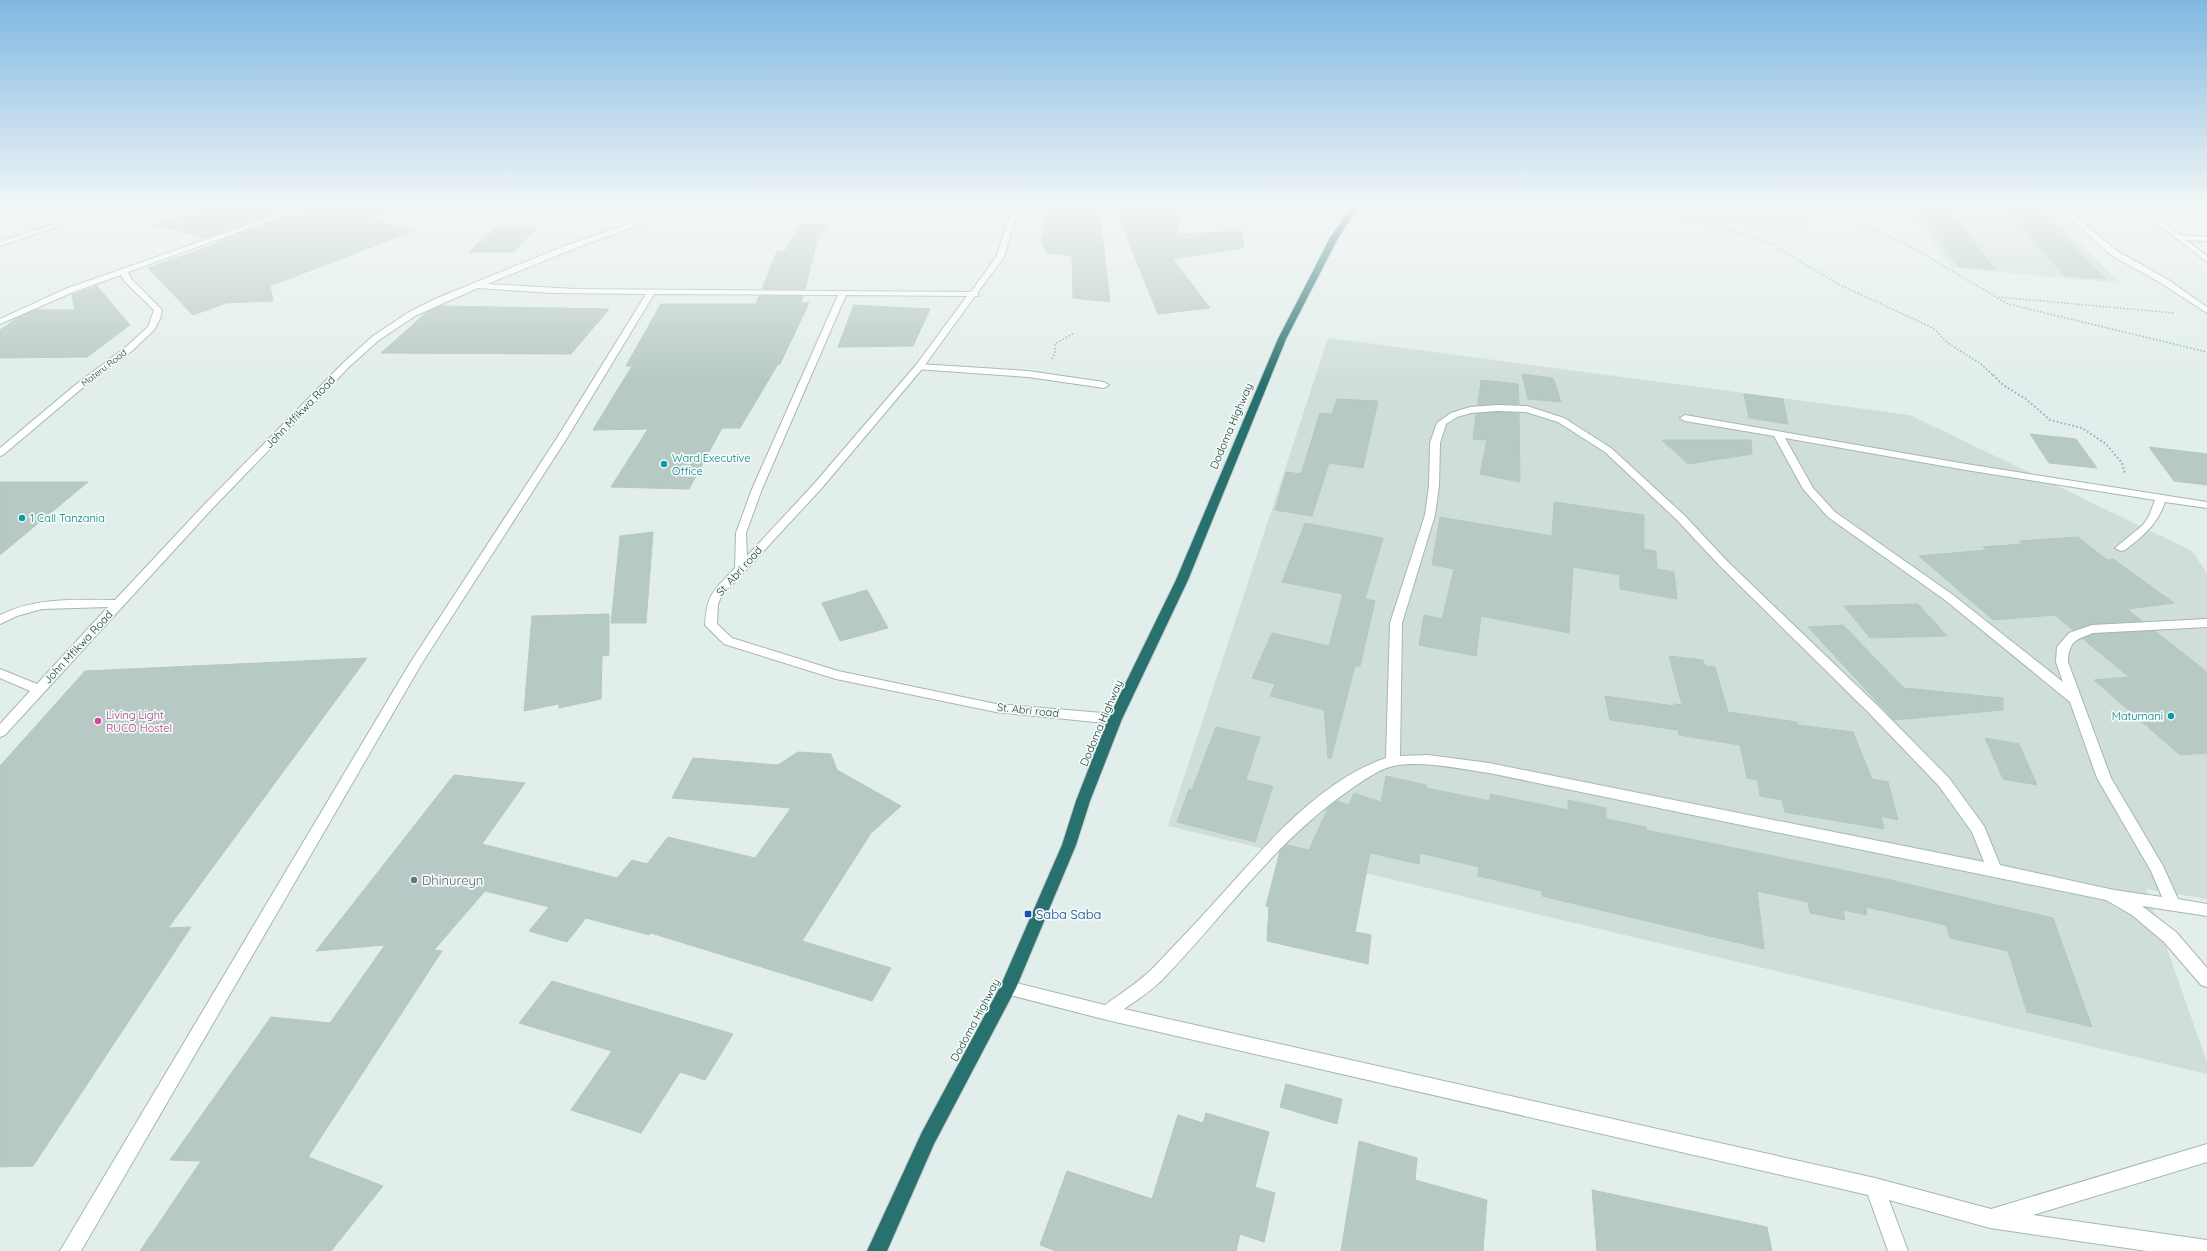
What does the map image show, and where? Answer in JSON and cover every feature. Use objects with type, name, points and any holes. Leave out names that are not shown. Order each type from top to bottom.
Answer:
[{"type":"highway","name":"Dodoma Highway","points":[[877,1251],[928,1138],[1008,988],[1069,845],[1083,801],[1115,719],[1182,580],[1282,339],[1319,266]]},
{"type":"street","points":[[0,322],[29,308],[136,266]]},
{"type":"street","name":"John Mfikwa Road","points":[[0,732],[206,509],[352,359],[376,338],[412,314],[475,285],[522,266]]},
{"type":"street","name":"St. Abri road","points":[[994,266],[975,294],[920,367],[817,487],[716,596],[712,604],[711,625],[728,641],[836,674],[988,706],[1115,719]]},
{"type":"street","points":[[2138,266],[2164,281],[2207,312]]},
{"type":"street","name":"Materu Road","points":[[0,453],[77,388],[130,348],[151,328],[156,319],[158,310],[128,280],[123,271]]},
{"type":"street","points":[[475,285],[545,291],[975,294]]},
{"type":"street","points":[[70,1251],[416,663],[562,438],[651,292]]},
{"type":"street","points":[[741,568],[741,533],[757,489],[842,292]]},
{"type":"street","points":[[920,367],[1028,374],[1104,385]]},
{"type":"street","points":[[1393,760],[1396,623],[1430,515],[1434,486],[1435,443],[1442,423],[1454,415],[1470,410],[1497,408],[1527,409],[1561,420],[1608,450],[1681,518],[1723,563],[1793,633],[1874,710],[1944,782],[1965,808],[1979,830],[1994,870]]},
{"type":"street","points":[[1685,418],[2207,505]]},
{"type":"street","points":[[1778,434],[1805,485],[1822,505],[1842,524],[1907,567],[2040,668],[2077,701]]},
{"type":"street","points":[[2122,548],[2149,527],[2155,518],[2161,498]]},
{"type":"street","points":[[0,620],[18,611],[34,607],[118,604]]},
{"type":"street","points":[[2172,903],[2158,870],[2104,778],[2092,748],[2087,727],[2062,662],[2063,647],[2073,636],[2092,629],[2207,623]]},
{"type":"street","points":[[0,673],[39,690]]},
{"type":"street","points":[[1107,1013],[1155,976],[1271,848],[1317,805],[1372,768],[1393,760],[1428,760],[1489,768],[1994,870],[2110,895],[2172,903],[2207,910]]},
{"type":"street","points":[[2110,895],[2136,911],[2170,937],[2207,980]]},
{"type":"street","points":[[1008,988],[1107,1013],[1876,1188],[1990,1218],[2207,1250]]},
{"type":"street","points":[[1990,1218],[2207,1153]]},
{"type":"street","points":[[1876,1188],[1898,1251]]},
{"type":"path","points":[[1809,266],[1838,284],[1933,328],[1949,344],[1981,364],[2003,385],[2026,399],[2050,420],[2082,428],[2106,444],[2125,469],[2126,475],[2119,491]]},
{"type":"path","points":[[1945,266],[1996,297],[2018,308],[2099,325],[2207,352]]},
{"type":"path","points":[[1996,297],[2178,313]]},
{"type":"path","points":[[1028,374],[1051,360],[1055,356],[1055,344],[1074,333]]},
{"type":"shaded area","points":[[1951,266],[2103,266],[2120,283],[1952,268]]},
{"type":"shaded area","points":[[1328,338],[1910,415],[2192,551],[2207,573],[2207,899],[2146,889],[2207,1062],[2207,1074],[1168,826]]},
{"type":"building","points":[[153,266],[321,266],[270,286],[273,301],[226,303],[193,315],[148,268]]},
{"type":"building","points":[[771,266],[811,266],[805,289],[762,289]]},
{"type":"building","points":[[1072,266],[1106,266],[1110,302],[1073,298]]},
{"type":"building","points":[[1139,266],[1179,266],[1210,308],[1158,314]]},
{"type":"building","points":[[1962,266],[1993,266],[1996,270]]},
{"type":"building","points":[[2057,266],[2094,266],[2106,279],[2065,276]]},
{"type":"building","points":[[97,286],[130,325],[87,357],[0,358],[0,330],[19,317],[35,310],[75,310],[72,295]]},
{"type":"building","points":[[759,296],[803,296],[801,303],[809,303],[780,364],[778,364],[740,428],[722,428],[689,489],[611,487],[648,429],[593,430],[632,366],[626,366],[661,304],[756,304]]},
{"type":"building","points":[[854,305],[930,309],[913,346],[838,347]]},
{"type":"building","points":[[440,306],[609,309],[571,354],[381,353],[427,312]]},
{"type":"building","points":[[1522,374],[1553,378],[1561,402],[1528,399]]},
{"type":"building","points":[[1481,380],[1518,384],[1519,404],[1478,405]]},
{"type":"building","points":[[1744,394],[1783,399],[1788,424],[1749,418]]},
{"type":"building","points":[[1337,399],[1378,401],[1363,468],[1329,463],[1312,516],[1275,510],[1286,472],[1301,474],[1320,413],[1332,414]]},
{"type":"building","points":[[1497,412],[1519,413],[1520,482],[1480,474],[1487,440],[1473,439],[1476,414]]},
{"type":"building","points":[[2030,434],[2076,439],[2097,468],[2049,463]]},
{"type":"building","points":[[1662,440],[1751,440],[1752,454],[1688,464]]},
{"type":"building","points":[[2149,447],[2207,454],[2207,485],[2174,481]]},
{"type":"building","name":"1 Call Tanzania","points":[[0,482],[88,482],[0,555]]},
{"type":"building","points":[[1554,502],[1644,515],[1644,549],[1656,551],[1657,569],[1674,572],[1677,599],[1620,589],[1620,575],[1573,567],[1569,633],[1481,616],[1476,656],[1419,645],[1424,615],[1442,619],[1454,569],[1432,565],[1440,517],[1552,536]]},
{"type":"building","points":[[1305,523],[1383,538],[1365,599],[1375,601],[1360,666],[1355,666],[1331,758],[1328,758],[1324,710],[1270,696],[1275,684],[1252,678],[1272,633],[1329,646],[1343,594],[1282,582]]},
{"type":"building","points":[[653,532],[646,623],[611,623],[620,536]]},
{"type":"building","points":[[2078,537],[2107,560],[2113,559],[2174,603],[2127,609],[2142,621],[2092,624],[2073,630],[2055,615],[1993,620],[1919,556],[1987,550],[1983,547],[2023,544],[2019,541]]},
{"type":"building","points":[[867,590],[888,628],[840,641],[822,603]]},
{"type":"building","points":[[1918,604],[1947,636],[1870,638],[1844,606]]},
{"type":"building","points":[[609,614],[609,655],[602,656],[601,699],[559,708],[559,704],[524,711],[532,616]]},
{"type":"building","points":[[1843,625],[1904,688],[2003,698],[2003,710],[1894,720],[1808,627]]},
{"type":"building","name":"Matumani","points":[[2155,631],[2207,672],[2207,753],[2180,755],[2094,680],[2129,677],[2083,639],[2093,634]]},
{"type":"building","points":[[1669,656],[1703,660],[1705,666],[1715,667],[1728,712],[1797,722],[1798,725],[1853,732],[1872,779],[1888,782],[1898,820],[1881,816],[1884,829],[1785,812],[1782,800],[1760,796],[1758,780],[1747,778],[1740,745],[1679,735],[1678,730],[1610,720],[1605,696],[1674,706],[1674,704],[1682,705]]},
{"type":"building","points":[[367,658],[168,928],[191,927],[33,1166],[0,1167],[0,766],[85,671]]},
{"type":"building","points":[[1216,727],[1260,737],[1246,780],[1273,786],[1255,842],[1177,822],[1189,789],[1192,790]]},
{"type":"building","points":[[1985,738],[2019,744],[2037,785],[2003,779]]},
{"type":"building","points":[[798,752],[831,754],[837,770],[901,806],[871,833],[802,941],[891,968],[872,1001],[651,933],[649,935],[586,918],[567,942],[529,931],[549,907],[485,891],[434,950],[442,951],[308,1157],[383,1186],[331,1251],[140,1251],[201,1161],[170,1160],[271,1017],[330,1023],[385,945],[316,951],[454,775],[525,783],[482,844],[617,878],[632,860],[647,864],[668,837],[755,858],[791,808],[672,798],[693,758],[778,765]]},
{"type":"building","points":[[1386,776],[1426,785],[1426,788],[1490,801],[1490,794],[1568,810],[1568,800],[1606,808],[1606,819],[1646,827],[1646,830],[1886,879],[2053,918],[2092,1027],[2027,1012],[2008,951],[1950,938],[1946,925],[1866,907],[1867,915],[1843,910],[1845,920],[1810,913],[1808,902],[1757,891],[1764,949],[1542,896],[1542,891],[1478,876],[1479,867],[1420,853],[1419,864],[1370,853],[1355,932],[1371,935],[1368,964],[1267,941],[1269,907],[1266,906],[1280,851],[1287,845],[1309,850],[1328,808],[1337,801],[1349,805],[1354,793],[1381,802]]},
{"type":"building","points":[[552,981],[733,1034],[705,1080],[680,1072],[641,1133],[571,1110],[612,1051],[519,1023]]},
{"type":"building","points":[[1286,1084],[1342,1099],[1337,1124],[1280,1107]]},
{"type":"building","points":[[1206,1113],[1269,1132],[1255,1187],[1275,1193],[1264,1242],[1240,1234],[1236,1251],[1056,1251],[1040,1245],[1067,1171],[1152,1199],[1178,1115],[1203,1123]]},
{"type":"building","points":[[1359,1141],[1417,1158],[1415,1180],[1487,1200],[1483,1251],[1341,1251]]},
{"type":"building","points":[[1592,1190],[1767,1227],[1772,1251],[1597,1251]]},
{"type":"place","name":"Ward Executive Office","points":[[664,464]]},
{"type":"place","name":"1 Call Tanzania","points":[[22,518]]},
{"type":"place","name":"Matumani","points":[[2171,716]]},
{"type":"place","name":"Living Light RUCO Hostel","points":[[98,721]]},
{"type":"place","name":"Dhinureyn","points":[[414,880]]},
{"type":"place","name":"Saba Saba","points":[[1028,914]]}]
